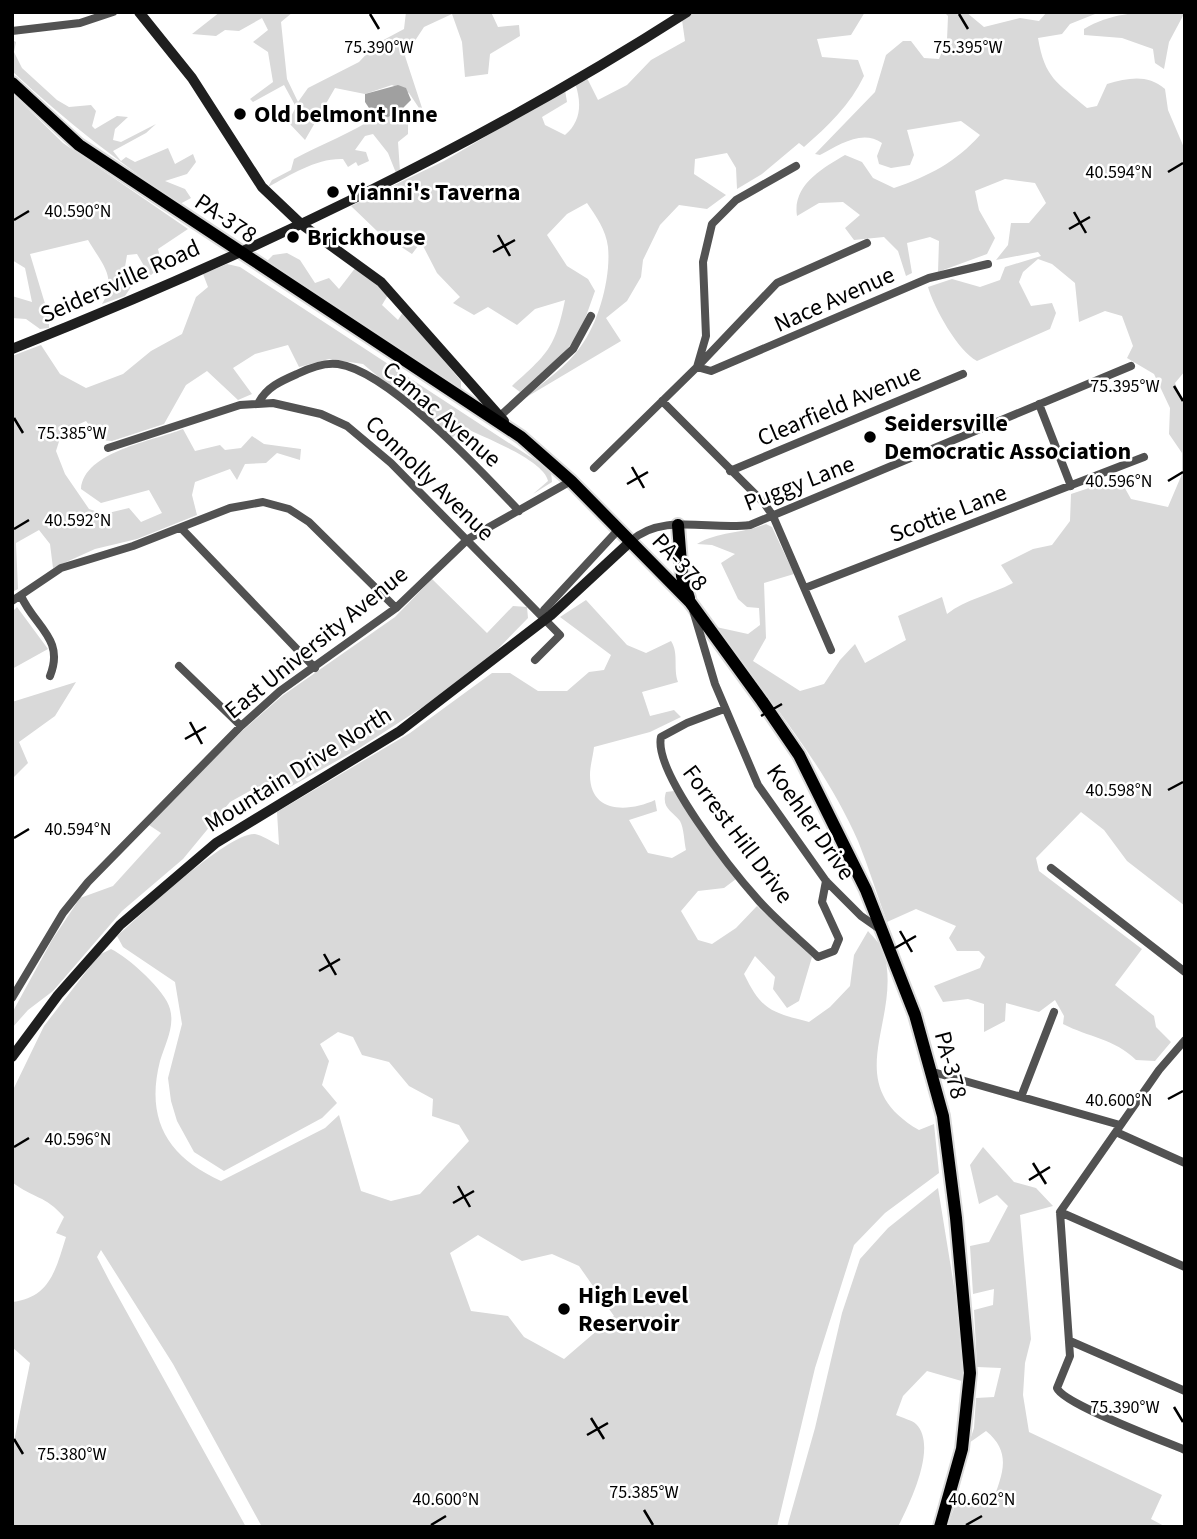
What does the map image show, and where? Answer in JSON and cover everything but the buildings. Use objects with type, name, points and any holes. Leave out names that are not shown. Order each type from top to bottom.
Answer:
[{"type":"main road","name":"PA-378","points":[[12,83],[79,145],[521,437],[571,481],[690,602],[799,755],[866,890],[915,1015],[933,1072],[943,1116],[956,1218],[969,1402],[956,1479],[940,1527]]},
{"type":"main road","points":[[678,525],[682,576],[690,602]]},
{"type":"street","points":[[12,31],[80,23],[113,12]]},
{"type":"street","points":[[139,12],[192,78],[262,187],[301,224],[381,282],[499,417],[521,437]]},
{"type":"street","name":"Seidersville Road","points":[[12,349],[301,224],[439,156],[687,12]]},
{"type":"street","points":[[697,367],[706,336],[702,262],[712,224],[736,200],[796,166]]},
{"type":"street","points":[[594,468],[697,367],[777,283],[867,243]]},
{"type":"street","name":"Nace Avenue","points":[[697,367],[711,371],[929,278],[988,264]]},
{"type":"street","points":[[499,417],[573,349],[591,316]]},
{"type":"street","name":"Camac Avenue","points":[[259,402],[265,391],[283,380],[325,364],[335,363],[366,372],[407,402],[519,511]]},
{"type":"street","name":"Puggy Lane","points":[[631,541],[647,530],[678,525],[737,527],[773,516],[1131,366]]},
{"type":"street","name":"Clearfield Avenue","points":[[730,471],[963,374]]},
{"type":"street","points":[[662,401],[764,503],[773,516],[831,650]]},
{"type":"street","name":"Connolly Avenue","points":[[108,448],[232,406],[259,402],[306,408],[347,426],[395,466],[544,617]]},
{"type":"street","points":[[1039,404],[1071,486]]},
{"type":"street","name":"Scottie Lane","points":[[805,588],[1144,457]]},
{"type":"street","name":"East University Avenue","points":[[12,998],[63,913],[88,882],[241,726],[280,691],[396,608],[468,539],[571,481]]},
{"type":"street","points":[[12,601],[61,568],[252,503],[273,504],[289,509],[317,528],[396,608]]},
{"type":"street","points":[[181,528],[315,668]]},
{"type":"street","points":[[535,660],[560,635],[544,617],[544,610],[619,528]]},
{"type":"street","name":"Mountain Drive North","points":[[12,1057],[58,995],[120,925],[216,843],[400,731],[544,617],[551,615],[631,541]]},
{"type":"street","points":[[21,596],[54,647],[55,664],[50,677]]},
{"type":"street","name":"Koehler Drive","points":[[690,602],[724,709],[758,785],[826,881],[861,916],[881,930]]},
{"type":"street","points":[[179,666],[241,726]]},
{"type":"street","name":"Forrest Hill Drive","points":[[724,709],[687,723],[661,737],[660,747],[669,778],[760,901],[818,957],[834,951],[839,939],[822,902],[826,881]]},
{"type":"street","points":[[1051,868],[1185,972]]},
{"type":"street","points":[[1021,1097],[1055,1012]]},
{"type":"street","points":[[1185,1041],[1159,1070],[1060,1212],[1070,1356],[1057,1388],[1059,1394],[1185,1450]]},
{"type":"street","points":[[933,1072],[1118,1128],[1185,1163]]},
{"type":"street","points":[[1060,1212],[1185,1267]]},
{"type":"street","points":[[1070,1341],[1185,1391]]},
{"type":"shaded area","points":[[220,12],[293,12],[281,22],[287,79],[298,102],[308,88],[359,62],[376,44],[404,29],[406,12],[491,12],[498,27],[519,25],[520,36],[490,54],[488,74],[465,77],[462,42],[452,14],[424,27],[405,56],[425,117],[409,93],[392,85],[365,94],[335,88],[305,140],[288,122],[296,107],[284,85],[253,102],[250,99],[273,82],[268,52],[253,42],[268,30],[262,18],[239,31],[225,30],[216,36],[192,34]]},
{"type":"shaded area","points":[[696,12],[865,12],[851,35],[817,39],[822,57],[858,60],[864,76],[845,106],[813,139],[804,147],[799,143],[762,174],[737,189],[736,168],[727,153],[695,159],[694,174],[726,195],[707,209],[679,205],[660,225],[643,260],[641,277],[627,301],[606,318],[621,341],[525,398],[576,353],[598,312],[608,272],[608,247],[603,229],[587,203],[567,214],[547,235],[567,266],[588,279],[595,291],[580,333],[566,350],[520,392],[512,386],[548,349],[557,330],[565,300],[535,309],[517,325],[488,307],[474,315],[453,303],[460,297],[437,273],[421,242],[412,254],[377,231],[351,206],[444,161],[565,90],[567,102],[542,117],[545,125],[565,135],[579,112],[575,83],[586,76],[598,100],[627,85],[651,60],[685,41],[682,20]]},
{"type":"shaded area","points":[[944,12],[966,12],[984,27],[1020,18],[1039,21],[1047,12],[1100,12],[1070,24],[1062,34],[1038,38],[1044,63],[1054,79],[1087,108],[1097,106],[1107,84],[1145,79],[1158,84],[1165,89],[1168,110],[1185,150],[1185,371],[1175,383],[1185,407],[1185,906],[1127,861],[1104,830],[1081,812],[1036,858],[1039,871],[1142,949],[1115,985],[1154,1016],[1156,1027],[1171,1042],[1155,1061],[1136,1060],[1119,1047],[1063,1024],[1064,1016],[1055,1000],[1039,1012],[1006,1003],[1005,1021],[984,1032],[984,1004],[968,999],[943,1002],[934,986],[980,968],[985,957],[979,951],[957,951],[949,938],[956,926],[916,909],[887,922],[858,841],[828,784],[793,730],[716,627],[748,634],[760,625],[759,608],[747,607],[738,599],[721,563],[735,554],[712,545],[697,544],[766,524],[772,527],[794,574],[764,583],[766,638],[753,661],[800,691],[824,684],[855,644],[865,663],[906,640],[898,616],[942,597],[947,614],[1013,583],[1001,565],[1033,549],[1052,545],[1070,521],[1071,494],[1101,484],[1122,483],[1131,499],[1168,507],[1182,474],[1182,453],[1169,434],[1170,408],[1154,374],[1127,358],[1133,346],[1122,316],[1105,311],[1079,322],[1075,283],[1052,264],[1038,259],[1023,272],[1019,282],[1031,306],[1052,303],[1056,313],[1050,329],[977,361],[955,339],[931,296],[928,287],[952,279],[980,287],[1000,280],[1005,267],[1041,256],[1038,252],[996,260],[1008,245],[1011,223],[1029,223],[1046,203],[1035,183],[1005,179],[975,191],[979,210],[995,238],[987,254],[938,272],[939,241],[930,237],[907,243],[912,273],[906,276],[898,251],[884,237],[854,240],[845,228],[860,215],[843,202],[819,203],[797,216],[799,195],[804,187],[819,172],[845,155],[862,162],[873,178],[894,188],[941,167],[980,135],[961,121],[907,130],[914,155],[910,165],[891,168],[879,164],[877,156],[882,143],[874,139],[851,140],[820,155],[815,154],[875,92],[886,55],[903,41],[911,41],[924,58],[939,59],[947,40],[948,16]]},
{"type":"shaded area","points":[[1185,12],[1169,42],[1164,69],[1155,63],[1153,49],[1122,38],[1084,35],[1084,29],[1120,15]]},
{"type":"shaded area","points":[[12,40],[16,42],[14,52],[22,68],[57,100],[69,107],[91,105],[96,111],[92,126],[95,129],[117,116],[128,117],[115,129],[113,140],[121,142],[156,124],[146,133],[113,151],[121,161],[126,157],[135,162],[168,148],[175,164],[193,154],[196,162],[187,174],[165,181],[185,189],[191,198],[180,204],[93,141],[52,107],[12,71]]},
{"type":"shaded area","points":[[398,85],[406,88],[411,100],[400,111],[388,117],[373,114],[365,102],[365,94]]},
{"type":"shaded area","points":[[12,93],[63,143],[188,229],[158,249],[162,265],[150,276],[137,254],[127,255],[125,267],[131,287],[125,296],[102,304],[107,295],[108,279],[103,264],[88,240],[30,254],[49,317],[49,328],[40,329],[26,319],[12,318],[12,296],[32,302],[25,268],[12,260]]},
{"type":"shaded area","points":[[396,113],[408,118],[408,134],[398,142],[400,171],[396,173],[388,153],[373,134],[365,136],[355,150],[366,152],[369,161],[358,166],[356,162],[348,167],[343,159],[323,161],[268,187],[272,180],[291,170],[294,159],[377,116],[382,118]]},
{"type":"shaded area","points":[[287,253],[300,260],[315,283],[329,278],[339,289],[356,267],[388,295],[382,305],[398,320],[403,312],[461,381],[461,390],[267,261],[273,255]]},
{"type":"shaded area","points":[[227,264],[240,267],[538,462],[551,472],[552,482],[533,494],[548,481],[544,473],[525,457],[463,427],[452,438],[363,364],[329,359],[299,367],[288,345],[255,354],[233,368],[252,394],[238,400],[207,371],[186,385],[164,424],[112,441],[100,440],[86,421],[62,432],[56,451],[65,474],[89,509],[104,514],[129,508],[141,522],[162,513],[149,490],[101,503],[81,489],[85,476],[94,465],[122,449],[183,429],[195,451],[220,445],[225,450],[241,448],[252,436],[264,444],[301,449],[300,460],[277,453],[266,463],[245,464],[237,480],[230,469],[195,482],[192,495],[197,515],[137,539],[95,549],[53,568],[50,544],[39,530],[16,543],[18,589],[12,592],[12,356],[41,345],[60,374],[86,388],[123,374],[151,351],[182,334],[196,297],[208,287],[203,274]]},
{"type":"shaded area","points":[[432,579],[487,633],[513,606],[527,607],[528,618],[493,654],[446,692],[358,749],[290,787],[257,787],[230,802],[183,859],[122,911],[53,991],[28,1010],[12,1028],[12,1013],[52,940],[80,898],[113,886],[161,833],[149,825],[241,732],[282,696],[395,617]]},
{"type":"shaded area","points":[[586,600],[627,645],[646,653],[671,641],[678,682],[642,692],[650,716],[674,710],[681,717],[650,732],[594,747],[590,775],[596,797],[613,807],[634,807],[655,800],[657,811],[629,820],[648,853],[672,858],[686,850],[680,821],[665,802],[666,792],[674,791],[736,879],[724,888],[698,891],[681,911],[698,940],[712,944],[736,928],[757,906],[812,957],[799,1001],[787,1008],[773,989],[775,977],[755,956],[744,974],[762,1003],[776,1012],[809,1022],[830,1007],[850,986],[854,955],[868,931],[883,950],[888,978],[878,1049],[877,1071],[882,1092],[895,1111],[919,1130],[934,1124],[939,1173],[885,1213],[854,1245],[815,1368],[777,1527],[262,1527],[173,1364],[101,1250],[97,1257],[110,1282],[246,1527],[12,1527],[12,1451],[30,1363],[12,1347],[12,1302],[35,1295],[50,1280],[66,1237],[56,1233],[64,1217],[45,1201],[12,1182],[12,1092],[44,1026],[99,955],[111,949],[145,975],[161,993],[170,1009],[170,1029],[160,1061],[156,1101],[165,1134],[174,1148],[187,1160],[221,1181],[325,1128],[339,1115],[361,1191],[391,1201],[420,1194],[469,1141],[459,1125],[432,1116],[433,1099],[409,1086],[389,1062],[362,1055],[353,1037],[338,1032],[320,1044],[329,1061],[322,1085],[337,1103],[322,1118],[224,1171],[194,1152],[177,1121],[168,1078],[182,1024],[175,982],[123,947],[117,936],[225,846],[255,834],[279,845],[277,812],[410,733],[492,673],[510,673],[538,691],[567,691],[589,672],[604,670],[611,655],[560,617]],"holes":[[[478,1235],[522,1261],[552,1254],[579,1266],[614,1316],[564,1359],[524,1337],[508,1316],[471,1311],[450,1253]]]},
{"type":"shaded area","points":[[17,607],[48,649],[12,669],[12,612]]},
{"type":"shaded area","points":[[76,682],[55,716],[19,742],[28,763],[12,779],[12,702]]},
{"type":"shaded area","points":[[983,1147],[1014,1182],[1036,1188],[1053,1206],[1020,1215],[1031,1339],[1025,1363],[1023,1395],[1029,1432],[1162,1495],[1151,1519],[1166,1527],[947,1527],[956,1503],[982,1496],[992,1503],[1003,1465],[1000,1448],[986,1431],[969,1443],[974,1428],[976,1398],[994,1397],[1001,1368],[977,1367],[974,1310],[993,1305],[994,1289],[973,1294],[970,1246],[989,1242],[1008,1206],[997,1195],[979,1204],[970,1165]]},
{"type":"shaded area","points":[[938,1188],[958,1311],[965,1382],[927,1371],[903,1396],[896,1415],[916,1424],[922,1434],[924,1446],[920,1475],[898,1527],[787,1527],[815,1428],[842,1313],[860,1259],[888,1228]]},
{"type":"place","name":"Old belmont Inne","points":[[240,114]]},
{"type":"place","name":"Yianni's Taverna","points":[[333,192]]},
{"type":"place","name":"Brickhouse","points":[[293,237]]},
{"type":"place","name":"Seidersville Democratic Association","points":[[870,437]]},
{"type":"place","name":"High Level Reservoir","points":[[564,1309]]}]
